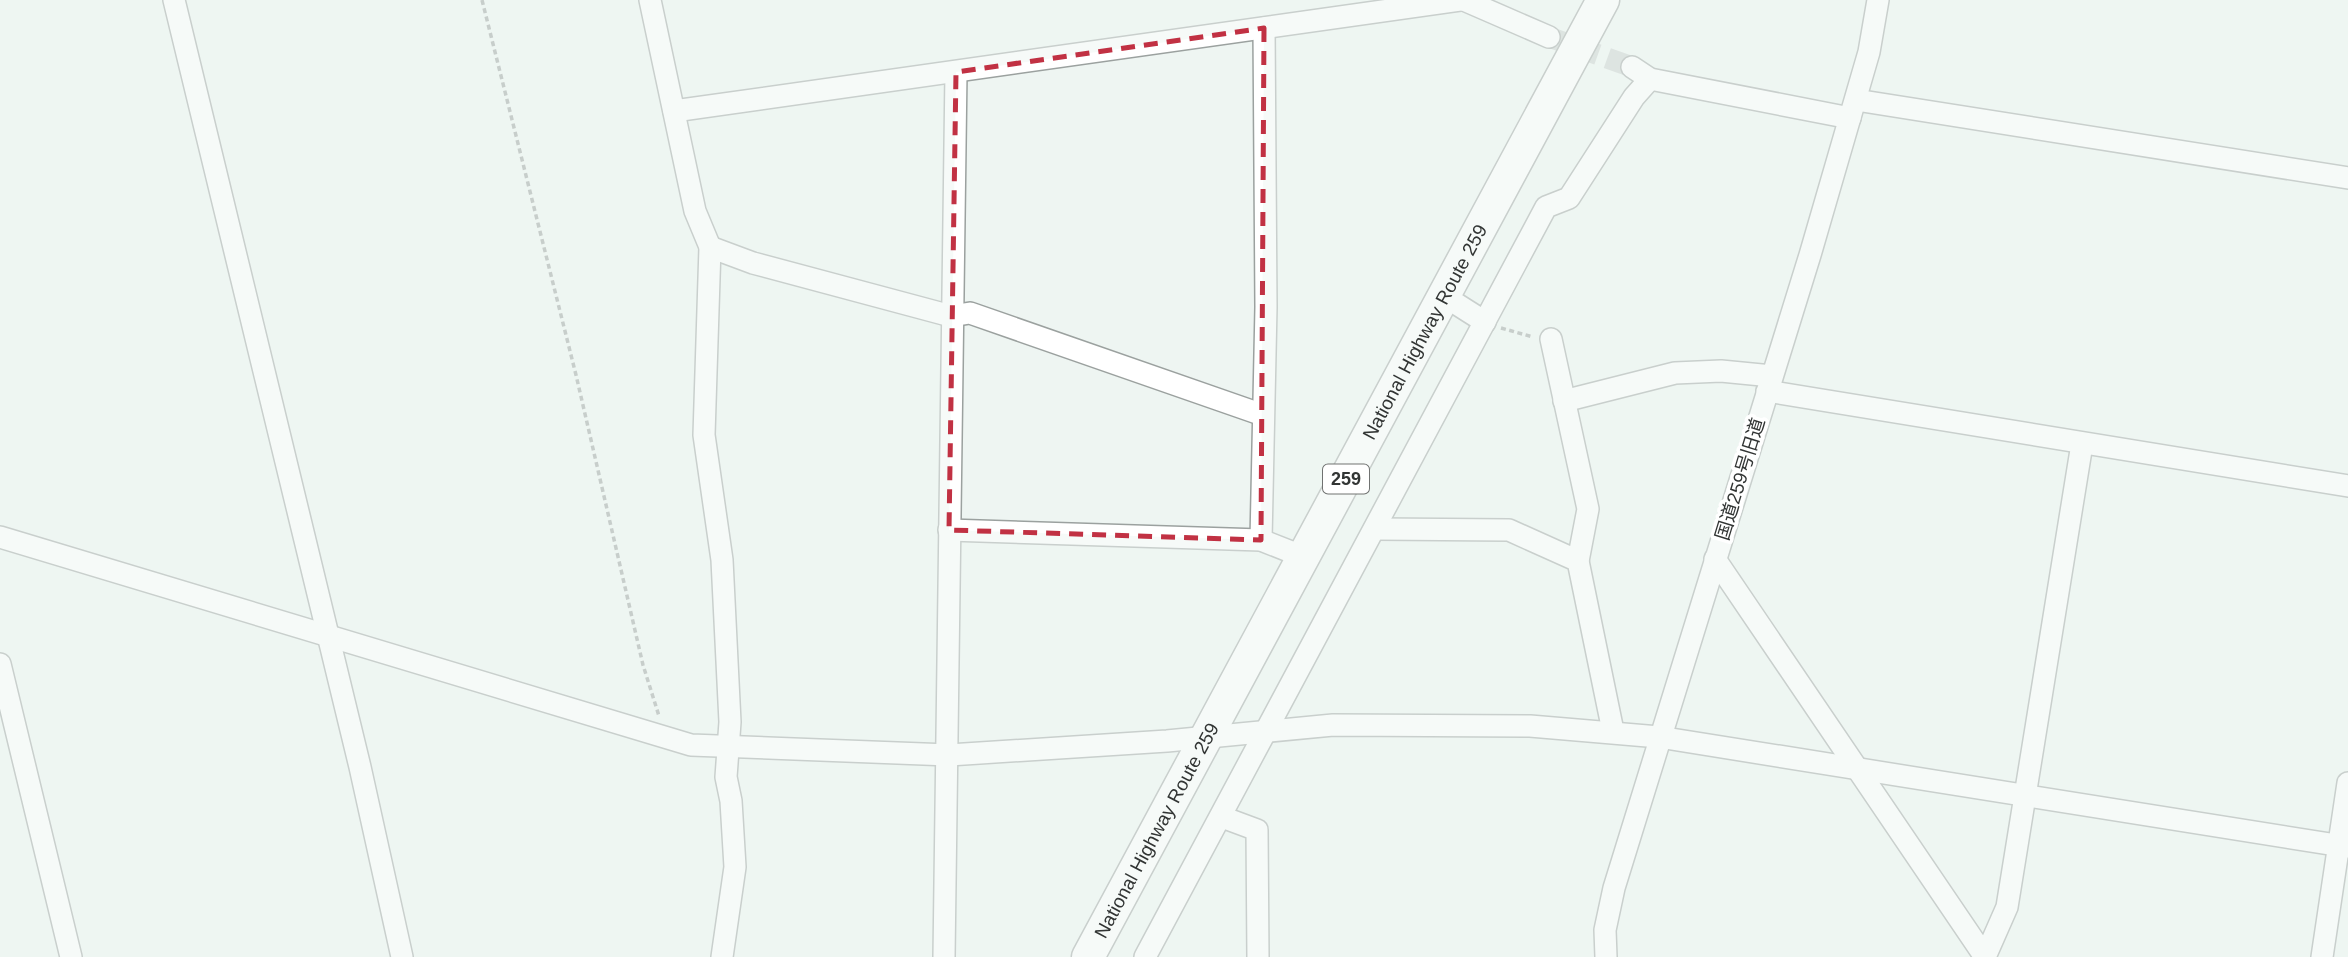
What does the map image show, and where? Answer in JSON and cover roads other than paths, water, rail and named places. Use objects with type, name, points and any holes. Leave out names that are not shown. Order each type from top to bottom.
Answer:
[{"type":"highway","name":"National Highway Route 259","points":[[1088,957],[1603,0]]},
{"type":"street","points":[[174,0],[328,636],[402,957]]},
{"type":"street","points":[[650,0],[695,211],[710,247],[704,435],[722,560],[729,684],[726,777],[731,801],[735,867],[722,957]]},
{"type":"street","points":[[674,111],[1462,0],[1549,37]]},
{"type":"street","name":"国道259号旧道","points":[[1605,957],[1605,930],[1614,888],[1870,52],[1878,0]]},
{"type":"street","points":[[1261,540],[1266,307],[1264,28]]},
{"type":"street","points":[[944,957],[949,755],[951,316],[956,72]]},
{"type":"street","points":[[1145,957],[1546,207],[1569,198],[1634,97],[1641,73],[1853,109],[2348,178]]},
{"type":"street","points":[[710,247],[753,263],[951,316],[970,313],[1003,323],[1263,415]]},
{"type":"street","points":[[1444,296],[1485,322]]},
{"type":"street","points":[[1551,339],[1588,509],[1578,561],[1613,732]]},
{"type":"street","points":[[1564,401],[1675,373],[1721,371],[1769,384],[2082,444],[2348,486]]},
{"type":"street","points":[[1985,957],[2007,907],[2082,444]]},
{"type":"street","points":[[1376,529],[1509,530],[1578,561]]},
{"type":"street","points":[[949,530],[1261,540],[1304,556]]},
{"type":"street","points":[[0,537],[691,746],[949,755],[1207,738],[1333,725],[1530,726],[1659,737],[2343,846]]},
{"type":"street","points":[[1715,559],[1985,957]]},
{"type":"street","points":[[0,664],[71,957]]},
{"type":"street","points":[[2322,957],[2343,846],[2348,783]]},
{"type":"street","points":[[1222,817],[1257,830],[1258,957]]},
{"type":"tunnel","points":[[1549,37],[1632,67]]}]
